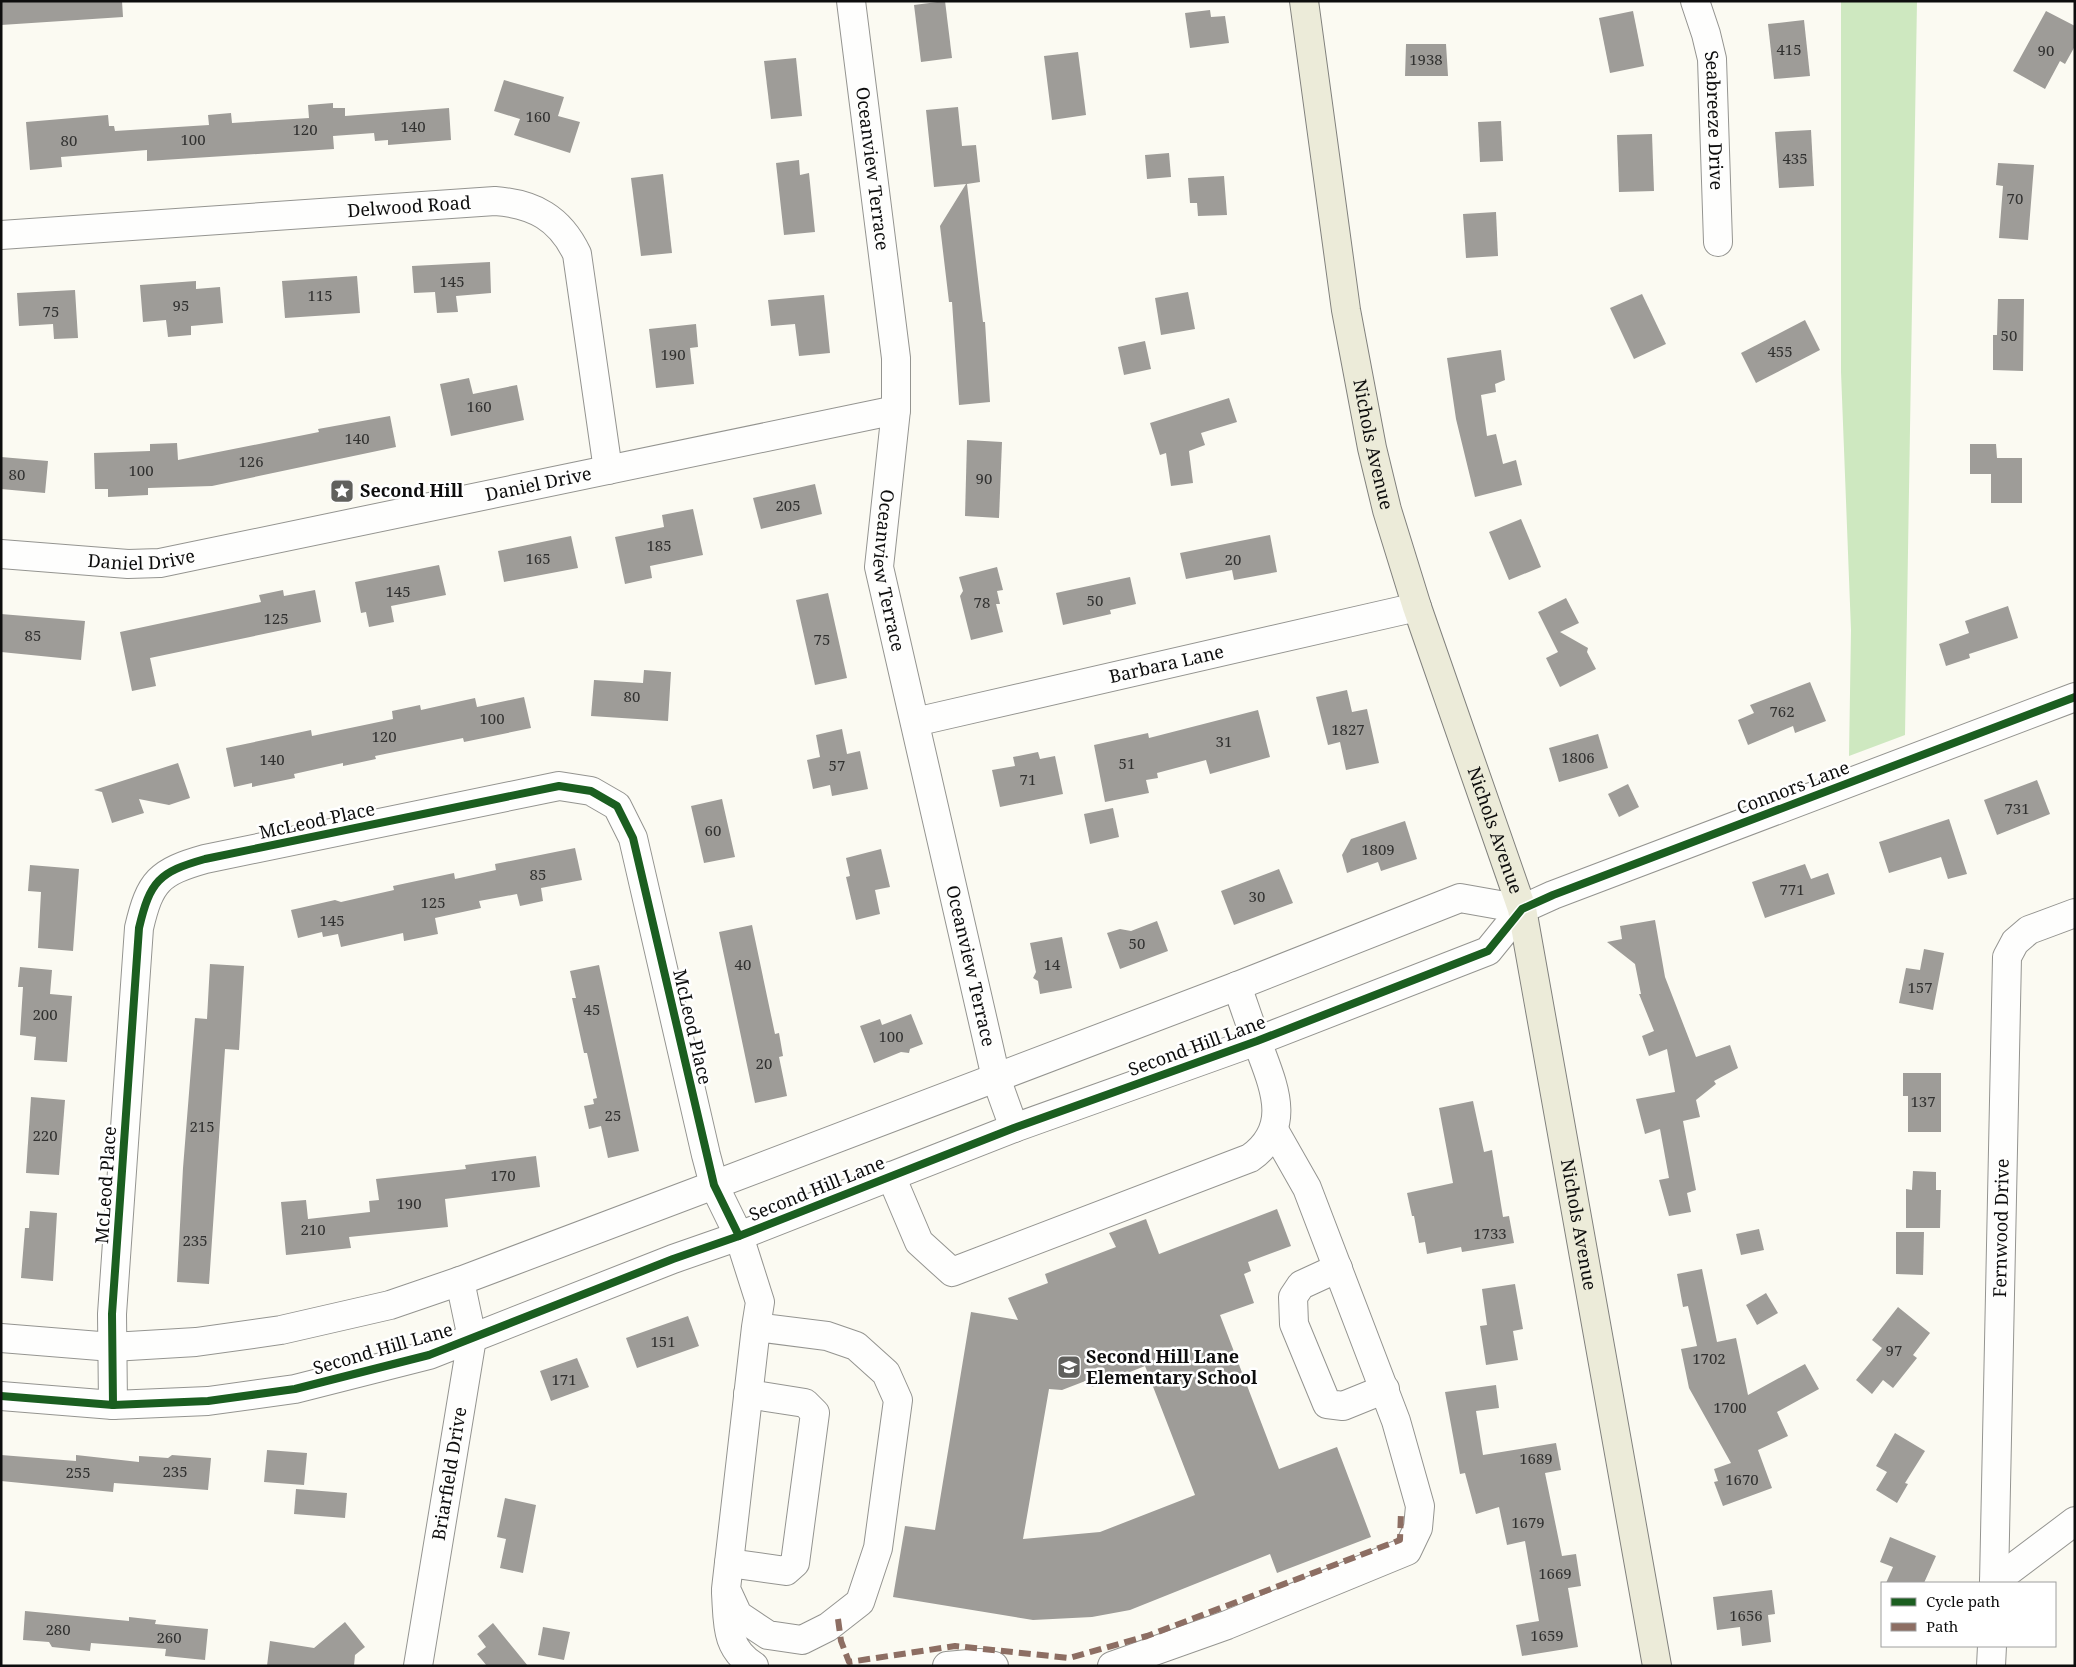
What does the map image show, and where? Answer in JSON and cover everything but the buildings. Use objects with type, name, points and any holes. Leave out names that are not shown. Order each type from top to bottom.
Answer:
[{"type":"main road","name":"Nichols Avenue","points":[[1304,1],[1346,310],[1372,448],[1387,510],[1417,607],[1522,909],[1657,1666]]},
{"type":"street","name":"Oceanview Terrace","points":[[851,1],[896,358],[896,410],[879,567],[996,1078],[1014,1128]]},
{"type":"street","name":"Seabreeze Drive","points":[[1695,1],[1712,59],[1718,242]]},
{"type":"street","name":"Delwood Road","points":[[1,235],[495,202],[524,206],[543,214],[560,227],[577,254],[608,470]]},
{"type":"street","name":"Daniel Drive","points":[[1,554],[128,564],[160,563],[896,410]]},
{"type":"street","name":"Barbara Lane","points":[[915,722],[1417,607]]},
{"type":"street","name":"Connors Lane","points":[[1522,909],[1553,895],[2075,697]]},
{"type":"street","name":"McLeod Place","points":[[113,1405],[112,1314],[139,928],[149,892],[165,874],[179,866],[205,859],[560,786],[591,791],[617,806],[634,838],[714,1185],[739,1236],[760,1302],[727,1576],[728,1634],[743,1659],[754,1666]]},
{"type":"street","points":[[1,1338],[112,1347],[196,1342],[281,1330],[390,1305],[460,1281],[996,1078],[1460,898],[1522,909]]},
{"type":"street","name":"Second Hill Lane","points":[[1,1396],[113,1405],[208,1401],[295,1389],[429,1355],[1014,1128],[1256,1041],[1488,951],[1522,909]]},
{"type":"street","name":"Fernwood Drive","points":[[1994,1582],[2007,957],[2015,942],[2030,930],[2075,913]]},
{"type":"street","name":"Second Hill Lane","points":[[1237,986],[1256,1041]]},
{"type":"street","points":[[891,1176],[919,1242],[952,1272],[1241,1163],[1260,1151],[1268,1143],[1274,1130],[1276,1099],[1256,1041]]},
{"type":"street","points":[[1112,1666],[1227,1625],[1407,1551],[1418,1528],[1420,1506],[1385,1389],[1307,1188],[1274,1130]]},
{"type":"street","points":[[1338,1268],[1302,1285],[1293,1297],[1294,1324],[1327,1404],[1343,1406],[1385,1389]]},
{"type":"street","name":"Briarfield Drive","points":[[418,1666],[472,1338],[460,1281]]},
{"type":"street","points":[[748,1394],[805,1404],[815,1413],[795,1563],[786,1571],[727,1576],[738,1615],[768,1635],[802,1640],[828,1627],[860,1602],[878,1548],[898,1400],[886,1373],[856,1346],[827,1336],[756,1327]]},
{"type":"street","points":[[1995,1582],[2075,1521]]},
{"type":"street","points":[[1991,1666],[1992,1647]]},
{"type":"street","points":[[946,1666],[980,1663],[994,1666]]},
{"type":"green space","points":[[1841,1],[1917,1],[1905,735],[1849,756],[1851,630],[1841,372]]},
{"type":"marked path","points":[[838,1619],[841,1641],[849,1662],[955,1646],[1069,1658],[1147,1636],[1400,1540],[1401,1512]]},
{"type":"cycle path","points":[[1,1396],[113,1405],[208,1401],[295,1389],[429,1355],[1014,1128],[1257,1041],[1488,951],[1522,909],[1553,895],[2075,697]]},
{"type":"cycle path","points":[[113,1405],[112,1314],[139,928],[147,899],[159,881],[177,869],[205,859],[559,786],[591,791],[617,806],[633,838],[714,1185],[739,1236]]},
{"type":"place","name":"Second Hill","points":[[342,491]]},
{"type":"place","name":"Second Hill Lane Elementary School","points":[[1069,1367]]}]
